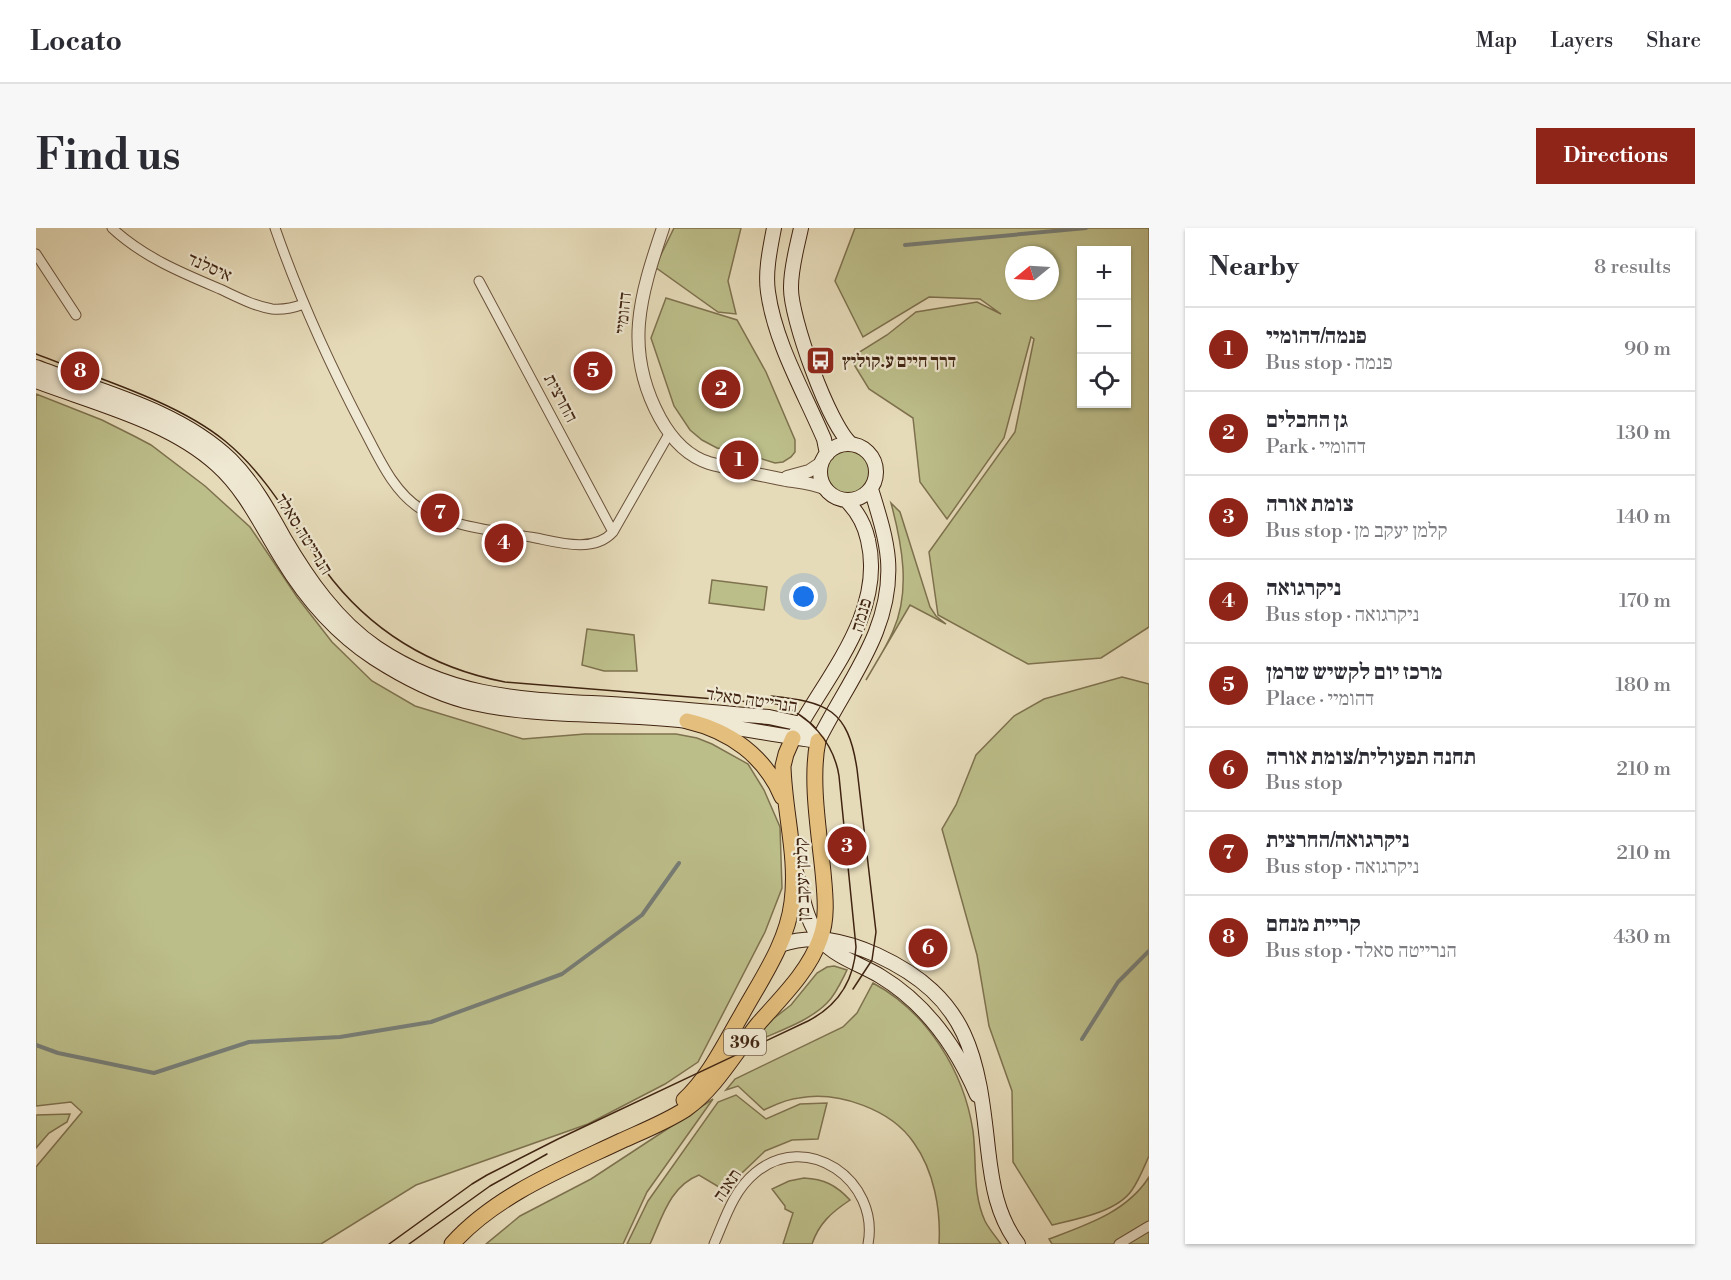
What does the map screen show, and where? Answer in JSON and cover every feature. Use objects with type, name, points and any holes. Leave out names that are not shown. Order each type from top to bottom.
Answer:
[{"type":"main road","points":[[774,228],[769,255],[768,291],[775,324],[825,443],[820,477],[826,489],[835,497],[846,500],[861,497],[871,489],[876,472],[873,459],[865,449],[851,444],[839,432],[806,353],[794,313],[790,289],[801,228]]},
{"type":"main road","name":"הנרייטה סאלד","points":[[36,367],[146,408],[190,429],[209,442],[249,481],[308,577],[326,600],[376,648],[426,675],[448,684],[498,696],[679,708],[769,717],[801,724],[818,741]]},
{"type":"main road","name":"הנרייטה סאלד","points":[[36,381],[156,427],[190,445],[218,465],[241,492],[282,560],[327,619],[373,657],[437,692],[491,706],[687,721],[818,741]]},
{"type":"main road","points":[[824,459],[839,446],[851,444]]},
{"type":"main road","name":"פנמה","points":[[818,741],[870,648],[884,608],[888,577],[887,555],[881,522],[871,489]]},
{"type":"main road","name":"פנמה","points":[[793,738],[855,633],[868,598],[872,569],[868,539],[859,518],[846,500]]},
{"type":"main road","points":[[687,721],[720,732],[750,752],[772,778],[787,814]]},
{"type":"main road","name":"קלמן יעקב מן","points":[[652,1127],[689,1096],[702,1079],[730,1036],[780,945],[792,902],[793,861],[783,766],[793,738]]},
{"type":"main road","name":"קלמן יעקב מן","points":[[452,1244],[469,1225],[515,1194],[685,1109],[705,1093],[758,1024],[790,987],[807,963],[824,926],[825,895],[814,765],[818,741]]},
{"type":"main road","points":[[793,861],[809,915],[820,939],[836,954],[891,982],[912,998],[929,1016],[964,1068],[977,1095],[985,1120]]},
{"type":"main road","points":[[780,945],[797,940],[820,939],[846,943],[886,959],[914,976],[943,1000],[961,1026],[971,1050],[979,1078],[991,1174],[998,1204],[1009,1231],[1018,1244]]},
{"type":"street","name":"איסלנד","points":[[112,228],[133,246],[148,255],[189,276],[256,305],[285,309],[304,304]]},
{"type":"street","points":[[275,228],[304,304],[346,396],[383,465],[397,486],[420,508],[464,525],[566,544],[601,542],[613,532],[669,434],[700,459],[780,479],[813,484],[826,489]]},
{"type":"street","name":"דהומיי","points":[[663,228],[645,282],[639,317],[638,342],[639,360],[645,384],[653,406],[669,434]]},
{"type":"street","points":[[36,254],[76,315]]},
{"type":"street","name":"החרצית","points":[[479,281],[613,532]]},
{"type":"street","points":[[780,479],[807,472],[824,459]]},
{"type":"street","name":"תאנה","points":[[714,1244],[730,1206],[748,1179],[783,1158],[804,1157],[827,1163],[838,1169],[854,1185],[861,1195],[868,1216],[868,1244]]},
{"type":"street","points":[[1119,1244],[1149,1226]]},
{"type":"green space","points":[[674,228],[741,228],[728,281],[736,314],[718,312],[655,267]]},
{"type":"green space","points":[[855,228],[1149,228],[1149,627],[1101,658],[1028,664],[938,615],[929,552],[1015,432],[1034,339],[1031,337],[1004,438],[947,519],[920,482],[913,418],[869,389],[850,358],[887,335],[916,312],[977,302],[1001,314],[980,299],[929,297],[863,337],[835,281]]},
{"type":"green space","points":[[666,298],[737,320],[766,372],[795,440],[795,452],[791,457],[783,462],[775,463],[740,452],[717,448],[690,430],[674,406],[651,338]]},
{"type":"green space","points":[[36,394],[102,420],[151,445],[205,486],[250,527],[297,597],[332,642],[372,681],[415,706],[523,739],[585,734],[676,734],[712,744],[748,764],[764,790],[780,827],[782,888],[765,932],[698,1062],[665,1084],[588,1124],[416,1185],[321,1244],[36,1244],[36,1167],[82,1112],[71,1102],[36,1106]]},
{"type":"green space","points":[[848,450],[857,451],[864,456],[869,463],[869,481],[864,488],[857,493],[848,494],[839,493],[832,488],[827,481],[826,472],[827,463],[832,456],[839,451]]},
{"type":"green space","points":[[891,503],[900,512],[930,607],[946,624],[910,605],[884,650],[899,616],[903,584],[901,551]]},
{"type":"green space","points":[[712,580],[767,587],[764,610],[709,603]]},
{"type":"green space","points":[[587,629],[634,635],[637,671],[604,671],[582,665]]},
{"type":"green space","points":[[1122,677],[1149,684],[1149,1156],[1132,1190],[1117,1204],[1096,1214],[1052,1225],[1013,1162],[1012,1091],[989,1026],[977,955],[942,829],[956,805],[976,755],[1014,716],[1044,699]]},
{"type":"green space","points":[[834,966],[847,970],[836,992],[827,1003],[802,1021],[755,1042],[754,1040],[773,1019],[791,1005],[817,973]]},
{"type":"green space","points":[[873,983],[910,1010],[940,1045],[952,1065],[968,1109],[973,1131],[978,1199],[981,1210],[987,1224],[1001,1244],[939,1244],[939,1218],[935,1191],[927,1166],[904,1131],[878,1112],[846,1100],[830,1097],[790,1100],[764,1110],[738,1086],[726,1090],[735,1079],[843,1027],[857,1013]]},
{"type":"green space","points":[[736,1095],[766,1119],[800,1104],[827,1103],[818,1139],[792,1140],[765,1151],[724,1190],[699,1175],[689,1180],[668,1204],[650,1244],[627,1244],[648,1201],[718,1102]]},
{"type":"green space","points":[[713,1099],[647,1192],[623,1244],[486,1244],[520,1216],[591,1179]]},
{"type":"green space","points":[[70,1114],[67,1122],[49,1133],[36,1148],[36,1115]]},
{"type":"green space","points":[[1149,1177],[1149,1244],[1052,1244],[1049,1239],[1105,1216],[1117,1208],[1140,1189]]},
{"type":"green space","points":[[804,1178],[829,1184],[840,1190],[850,1200],[827,1219],[818,1230],[812,1244],[783,1244],[793,1213],[785,1209],[772,1189],[789,1181]]},
{"type":"waterway","points":[[905,245],[1086,228]]},
{"type":"waterway","points":[[36,1045],[58,1053],[154,1073],[249,1042],[340,1037],[431,1022],[562,974],[642,915],[679,863]]},
{"type":"waterway","points":[[1082,1039],[1118,982],[1149,951]]},
{"type":"tram line","points":[[36,354],[159,402],[183,414],[225,441],[267,485],[342,591],[382,628],[427,656],[478,676],[505,682],[777,704],[809,722],[826,741],[832,752],[839,776],[856,947],[852,971],[836,1000],[819,1015],[808,1021],[487,1175],[389,1244]]},
{"type":"tram line","points":[[771,696],[807,702],[832,712],[848,733],[853,749],[876,932],[872,960],[853,989]]},
{"type":"tram line","points":[[409,1244],[490,1186],[547,1154]]},
{"type":"place","name":"דרך חיים ע.קוליץ","points":[[821,361]]},
{"type":"place","name":"קריית מנחם","points":[[80,371]]},
{"type":"place","name":"מרכז יום לקשיש שרמן","points":[[593,371]]},
{"type":"place","name":"גן החבלים","points":[[721,389]]},
{"type":"place","name":"פנמה/דהומיי","points":[[739,460]]},
{"type":"place","name":"ניקרגואה/החרצית","points":[[440,513]]},
{"type":"place","name":"ניקרגואה","points":[[504,543]]},
{"type":"place","name":"צומת אורה","points":[[847,846]]},
{"type":"place","name":"תחנה תפעולית/צומת אורה","points":[[928,948]]}]
